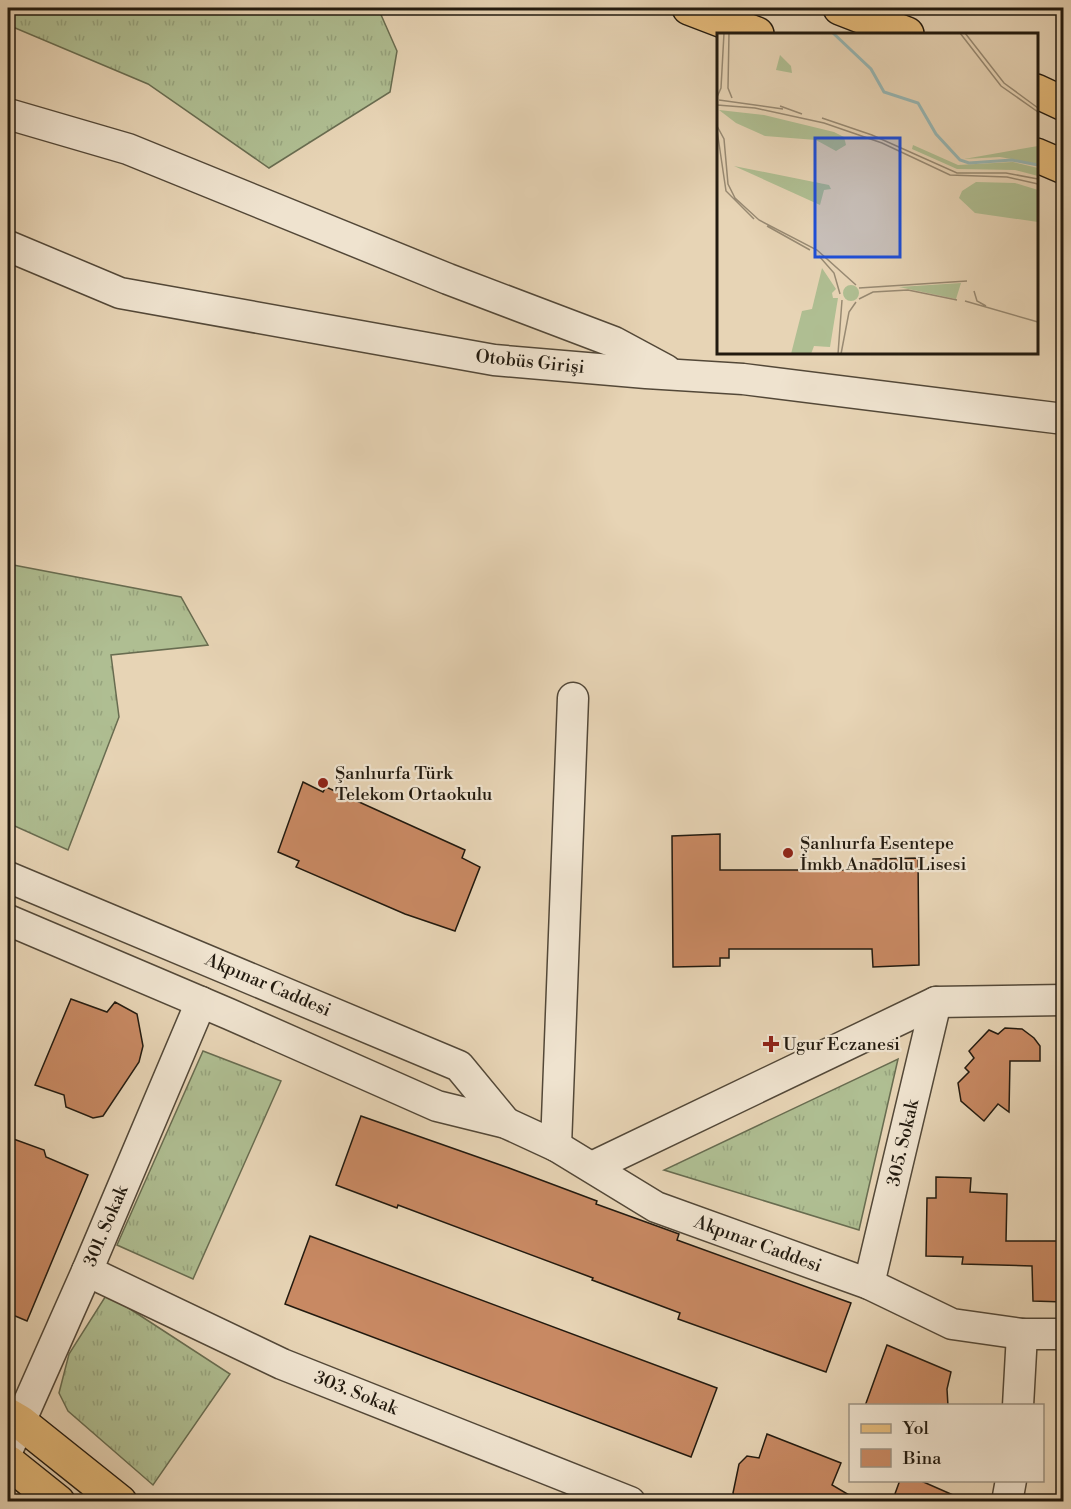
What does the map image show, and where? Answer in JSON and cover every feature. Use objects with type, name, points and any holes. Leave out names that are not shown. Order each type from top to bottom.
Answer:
[{"type":"main road","points":[[689,8],[754,33]]},
{"type":"main road","points":[[840,8],[904,33]]},
{"type":"main road","points":[[1038,93],[1064,104]]},
{"type":"main road","points":[[1038,156],[1064,167]]},
{"type":"main road","points":[[12,1429],[120,1502]]},
{"type":"main road","points":[[8,1462],[58,1502]]},
{"type":"street","points":[[8,114],[128,149],[448,279],[614,342],[674,375]]},
{"type":"street","name":"Otobüs Girişi","points":[[8,246],[120,292],[494,360],[743,379],[1064,419]]},
{"type":"street","points":[[556,1146],[573,698]]},
{"type":"street","name":"Akpınar Caddesi","points":[[8,877],[459,1066],[506,1123]]},
{"type":"street","name":"Akpınar Caddesi","points":[[8,921],[201,1002],[437,1106],[506,1123],[556,1146],[656,1207],[869,1284],[952,1324],[1022,1334],[1064,1334]]},
{"type":"street","points":[[592,1167],[936,1002],[1064,1000]]},
{"type":"street","name":"301. Sokak","points":[[12,1429],[87,1271],[201,1002]]},
{"type":"street","name":"305. Sokak","points":[[869,1284],[936,1002]]},
{"type":"street","name":"303. Sokak","points":[[87,1271],[282,1364],[630,1502]]},
{"type":"street","points":[[1018,1404],[1022,1334]]},
{"type":"street","points":[[1007,1502],[1011,1482]]},
{"type":"green space","points":[[8,8],[378,8],[397,51],[390,92],[269,168],[148,84],[8,25]]},
{"type":"green space","points":[[8,564],[181,597],[208,645],[111,655],[119,717],[68,850],[8,823]]},
{"type":"green space","points":[[203,1051],[281,1081],[193,1279],[117,1245]]},
{"type":"green space","points":[[898,1059],[859,1230],[664,1170]]},
{"type":"green space","points":[[107,1294],[230,1374],[153,1485],[68,1411],[59,1393],[69,1354]]},
{"type":"building","points":[[303,782],[323,792],[326,787],[465,850],[462,858],[480,867],[455,931],[405,914],[296,867],[299,861],[278,852]]},
{"type":"building","points":[[720,834],[720,870],[873,870],[873,859],[918,858],[919,965],[873,967],[872,949],[729,949],[729,958],[720,958],[720,966],[673,967],[672,836]]},
{"type":"building","points":[[71,999],[107,1012],[115,1002],[137,1014],[143,1046],[139,1062],[103,1116],[93,1118],[66,1107],[64,1095],[35,1085]]},
{"type":"building","points":[[1005,1028],[1022,1029],[1034,1038],[1040,1046],[1040,1061],[1010,1061],[1009,1112],[998,1104],[984,1121],[961,1101],[958,1083],[969,1072],[965,1068],[974,1058],[969,1051],[989,1030],[998,1034]]},
{"type":"building","points":[[361,1116],[597,1201],[596,1204],[679,1234],[677,1240],[851,1303],[826,1372],[678,1319],[680,1313],[592,1280],[593,1278],[398,1205],[397,1208],[336,1185]]},
{"type":"building","points":[[8,1137],[44,1150],[46,1157],[88,1175],[27,1321],[8,1313]]},
{"type":"building","points":[[936,1177],[971,1178],[970,1192],[1007,1194],[1006,1241],[1064,1241],[1064,1302],[1033,1301],[1032,1266],[962,1264],[963,1257],[926,1256],[927,1198],[936,1198]]},
{"type":"building","points":[[310,1236],[717,1388],[691,1457],[285,1304]]},
{"type":"building","points":[[887,1345],[951,1372],[947,1389],[948,1404],[866,1404]]},
{"type":"building","points":[[767,1434],[841,1463],[832,1485],[861,1502],[737,1502],[733,1493],[739,1464],[747,1456],[759,1458]]},
{"type":"building","points":[[899,1482],[924,1482],[969,1502],[892,1502]]},
{"type":"place","name":"Şanlıurfa Türk Telekom Ortaokulu","points":[[323,783]]},
{"type":"place","name":"Şanlıurfa Esentepe İmkb Anadolu Lisesi","points":[[788,853]]},
{"type":"place","name":"Ugur Eczanesi","points":[[771,1044]]}]
